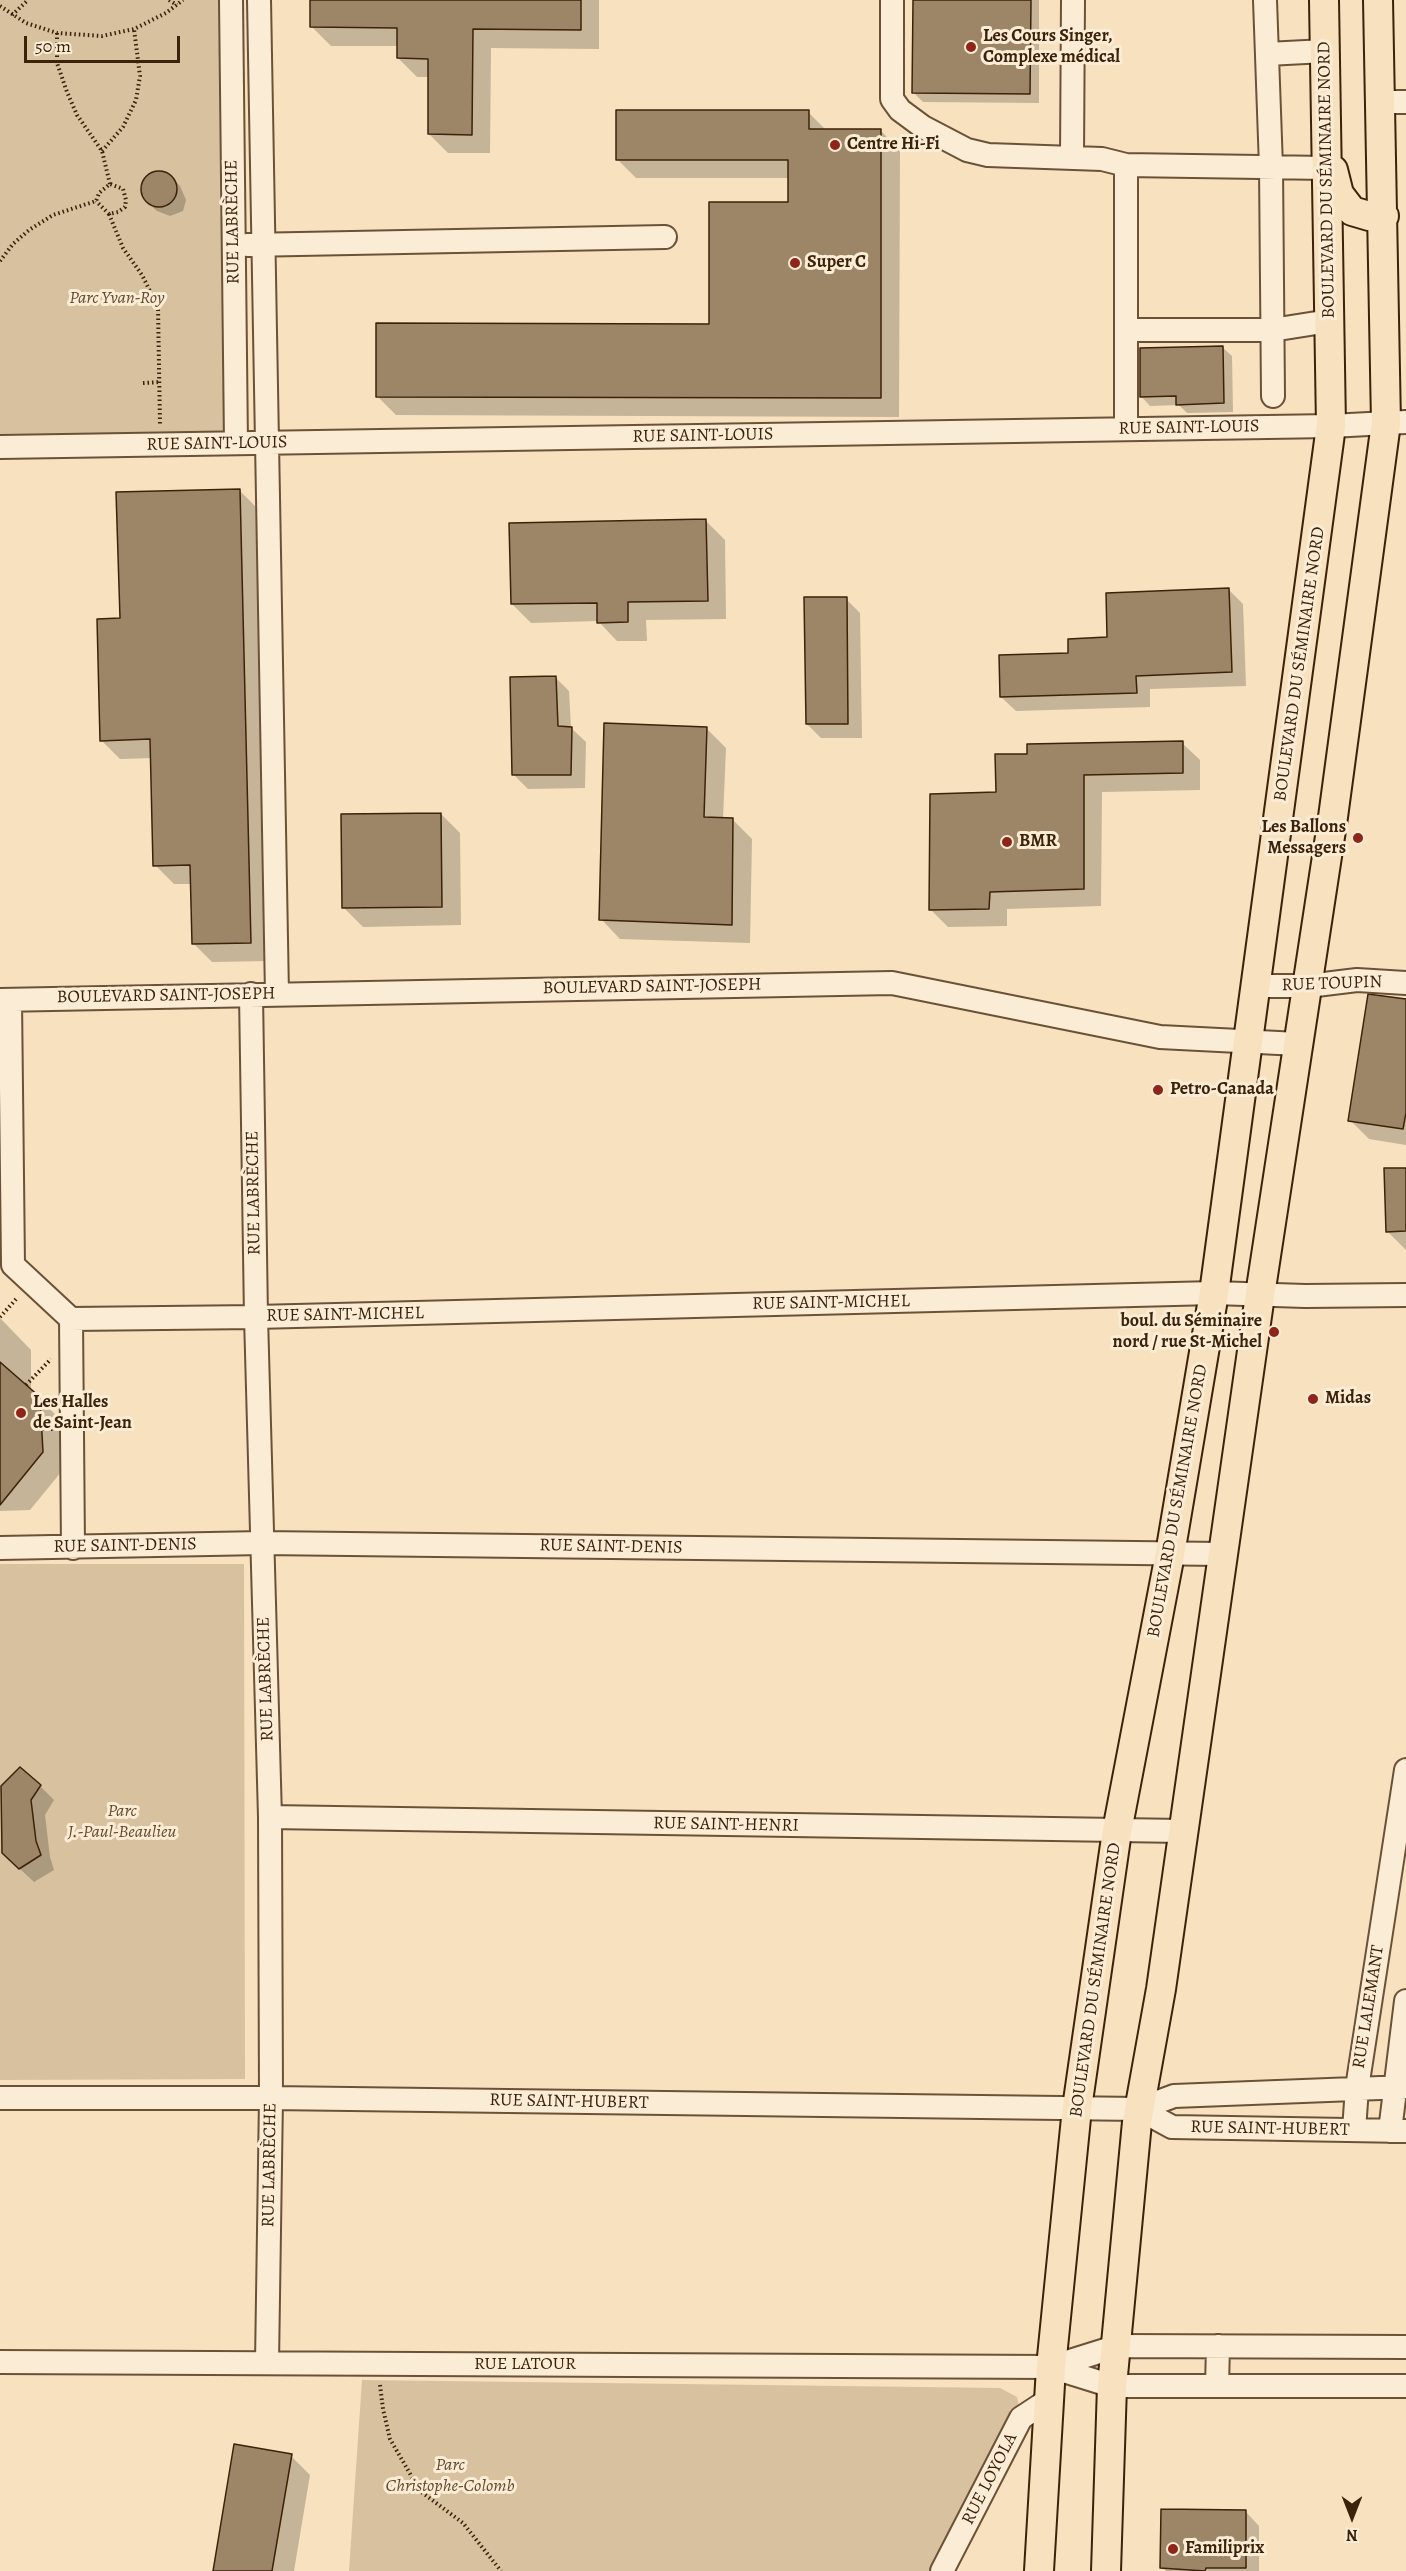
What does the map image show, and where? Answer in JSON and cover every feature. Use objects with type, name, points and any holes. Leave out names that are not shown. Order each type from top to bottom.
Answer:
[{"type":"main road","name":"BOULEVARD DU SÉMINAIRE NORD","points":[[1039,2571],[1051,2367],[1077,2108],[1117,1831],[1170,1554],[1214,1293],[1331,426],[1324,0]]},
{"type":"main road","points":[[1106,2571],[1112,2386],[1118,2346],[1138,2109],[1161,1989],[1260,1295],[1396,422],[1383,216],[1394,102],[1378,0]]},
{"type":"main road","points":[[1327,157],[1339,194],[1352,211],[1369,216],[1383,216]]},
{"type":"street","name":"RUE LABRÈCHE","points":[[231,0],[236,443]]},
{"type":"street","name":"RUE LABRÈCHE","points":[[259,0],[265,443],[277,994]]},
{"type":"street","points":[[892,0],[892,99],[900,110],[938,137],[967,150],[988,155],[1102,159],[1126,165],[1271,167],[1327,157]]},
{"type":"street","points":[[1072,157],[1073,0]]},
{"type":"street","points":[[1265,0],[1271,167],[1273,396]]},
{"type":"street","points":[[1267,54],[1325,51]]},
{"type":"street","points":[[1126,165],[1126,429]]},
{"type":"street","points":[[234,245],[665,237]]},
{"type":"street","points":[[1126,330],[1272,330],[1329,321]]},
{"type":"street","name":"RUE SAINT-LOUIS","points":[[0,447],[1331,426],[1396,422]]},
{"type":"street","name":"RUE TOUPIN","points":[[1257,986],[1308,986],[1357,980],[1406,983]]},
{"type":"street","name":"BOULEVARD SAINT-JOSEPH","points":[[5,1000],[892,982],[1160,1037],[1298,1044]]},
{"type":"street","name":"RUE LABRÈCHE","points":[[251,994],[256,1317],[270,1818],[271,2098],[267,2364]]},
{"type":"street","points":[[5,1000],[13,1265],[71,1319],[73,1548]]},
{"type":"street","name":"RUE SAINT-MICHEL","points":[[71,1319],[256,1317],[1214,1293],[1406,1295]]},
{"type":"street","name":"RUE SAINT-DENIS","points":[[0,1548],[262,1543],[1222,1554]]},
{"type":"street","name":"RUE LALEMANT","points":[[1354,2130],[1357,2088],[1397,1886],[1406,1770]]},
{"type":"street","name":"RUE SAINT-HENRI","points":[[270,1818],[1183,1831]]},
{"type":"street","name":"RUE LALEMANT","points":[[1398,2131],[1406,2001]]},
{"type":"street","name":"RUE SAINT-HUBERT","points":[[0,2098],[271,2098],[1138,2109],[1174,2096],[1400,2087]]},
{"type":"street","name":"RUE SAINT-HUBERT","points":[[1138,2109],[1172,2127],[1398,2131]]},
{"type":"street","name":"RUE LATOUR","points":[[1051,2367],[1118,2346],[1406,2347]]},
{"type":"street","points":[[1217,2386],[1218,2346]]},
{"type":"street","points":[[1329,2346],[1331,2386]]},
{"type":"street","name":"RUE LATOUR","points":[[0,2362],[1051,2367],[1112,2386],[1406,2386]]},
{"type":"street","name":"RUE LOYOLA","points":[[942,2571],[1021,2418],[1050,2399]]},
{"type":"path","points":[[12,15],[28,0]]},
{"type":"path","points":[[169,0],[177,5]]},
{"type":"path","points":[[0,6],[26,23],[57,33],[102,36],[134,29],[183,0]]},
{"type":"path","points":[[102,151],[123,128],[136,100],[140,76],[134,29]]},
{"type":"path","points":[[57,33],[57,63],[67,92],[77,115],[102,151],[110,184]]},
{"type":"path","points":[[96,201],[99,193],[110,184]]},
{"type":"path","points":[[109,214],[125,207],[126,200],[123,189],[110,184]]},
{"type":"path","points":[[96,201],[109,214],[123,248],[158,307],[160,444]]},
{"type":"path","points":[[0,261],[13,244],[53,215],[96,201]]},
{"type":"path","points":[[143,383],[160,382]]},
{"type":"path","points":[[26,1385],[55,1355],[71,1354]]},
{"type":"path","points":[[379,2364],[382,2409],[390,2439],[420,2492],[463,2523],[501,2571]]},
{"type":"green space","name":"Parc Yvan-Roy","points":[[0,0],[231,0],[236,446],[0,448]]},
{"type":"green space","name":"Parc J.-Paul-Beaulieu","points":[[0,1564],[244,1564],[245,2079],[0,2080]]},
{"type":"green space","name":"Parc Christophe-Colomb","points":[[362,2380],[1000,2388],[1017,2397],[1021,2418],[935,2571],[349,2571]]},
{"type":"building","points":[[310,0],[581,0],[581,30],[473,29],[472,135],[428,134],[428,59],[397,58],[397,28],[310,27]]},
{"type":"building","name":"Les Cours Singer, Complexe médical","points":[[913,0],[1031,0],[1030,94],[912,93]]},
{"type":"building","points":[[616,110],[809,110],[809,129],[881,129],[881,398],[376,397],[376,323],[709,324],[709,202],[788,202],[788,160],[616,160]]},
{"type":"building","points":[[159,171],[172,176],[177,189],[172,202],[159,207],[146,202],[141,189],[146,176]]},
{"type":"building","points":[[1223,346],[1224,403],[1176,405],[1176,396],[1140,397],[1140,348]]},
{"type":"building","points":[[240,489],[251,943],[192,944],[190,865],[153,866],[150,739],[100,741],[97,619],[120,618],[116,492]]},
{"type":"building","points":[[706,519],[708,601],[628,602],[628,622],[597,623],[597,603],[511,604],[509,523]]},
{"type":"building","points":[[1229,588],[1232,672],[1136,676],[1137,693],[1000,697],[999,655],[1068,653],[1068,639],[1107,637],[1106,593]]},
{"type":"building","points":[[804,597],[847,597],[848,724],[806,724]]},
{"type":"building","points":[[556,676],[558,726],[572,727],[571,775],[512,775],[510,677]]},
{"type":"building","points":[[604,723],[707,727],[704,817],[733,818],[732,925],[599,920]]},
{"type":"building","name":"BMR","points":[[1183,741],[1183,773],[1084,775],[1084,889],[990,892],[989,909],[929,910],[930,794],[996,792],[995,754],[1027,754],[1027,744]]},
{"type":"building","points":[[441,813],[442,907],[342,908],[341,814]]},
{"type":"building","points":[[1368,994],[1406,999],[1406,1113],[1403,1129],[1348,1121]]},
{"type":"building","points":[[1384,1168],[1406,1168],[1406,1231],[1386,1232]]},
{"type":"building","name":"Les Halles de Saint-Jean","points":[[0,1362],[40,1397],[43,1452],[0,1505]]},
{"type":"building","points":[[20,1767],[41,1785],[31,1800],[36,1841],[41,1855],[19,1869],[2,1853],[1,1786]]},
{"type":"building","points":[[234,2444],[292,2454],[272,2571],[213,2571]]},
{"type":"building","points":[[1161,2509],[1246,2510],[1246,2568],[1206,2568],[1205,2571],[1160,2568]]},
{"type":"place","name":"Les Cours Singer, Complexe médical","points":[[971,47]]},
{"type":"place","name":"Centre Hi-Fi","points":[[835,145]]},
{"type":"place","name":"Super C","points":[[795,263]]},
{"type":"place","name":"Les Ballons Messagers","points":[[1358,838]]},
{"type":"place","name":"BMR","points":[[1007,842]]},
{"type":"place","name":"Petro-Canada","points":[[1158,1090]]},
{"type":"place","name":"boul. du Séminaire nord / rue St-Michel","points":[[1274,1332]]},
{"type":"place","name":"Midas","points":[[1313,1399]]},
{"type":"place","name":"Les Halles de Saint-Jean","points":[[21,1413]]},
{"type":"place","name":"Familiprix","points":[[1173,2549]]}]
